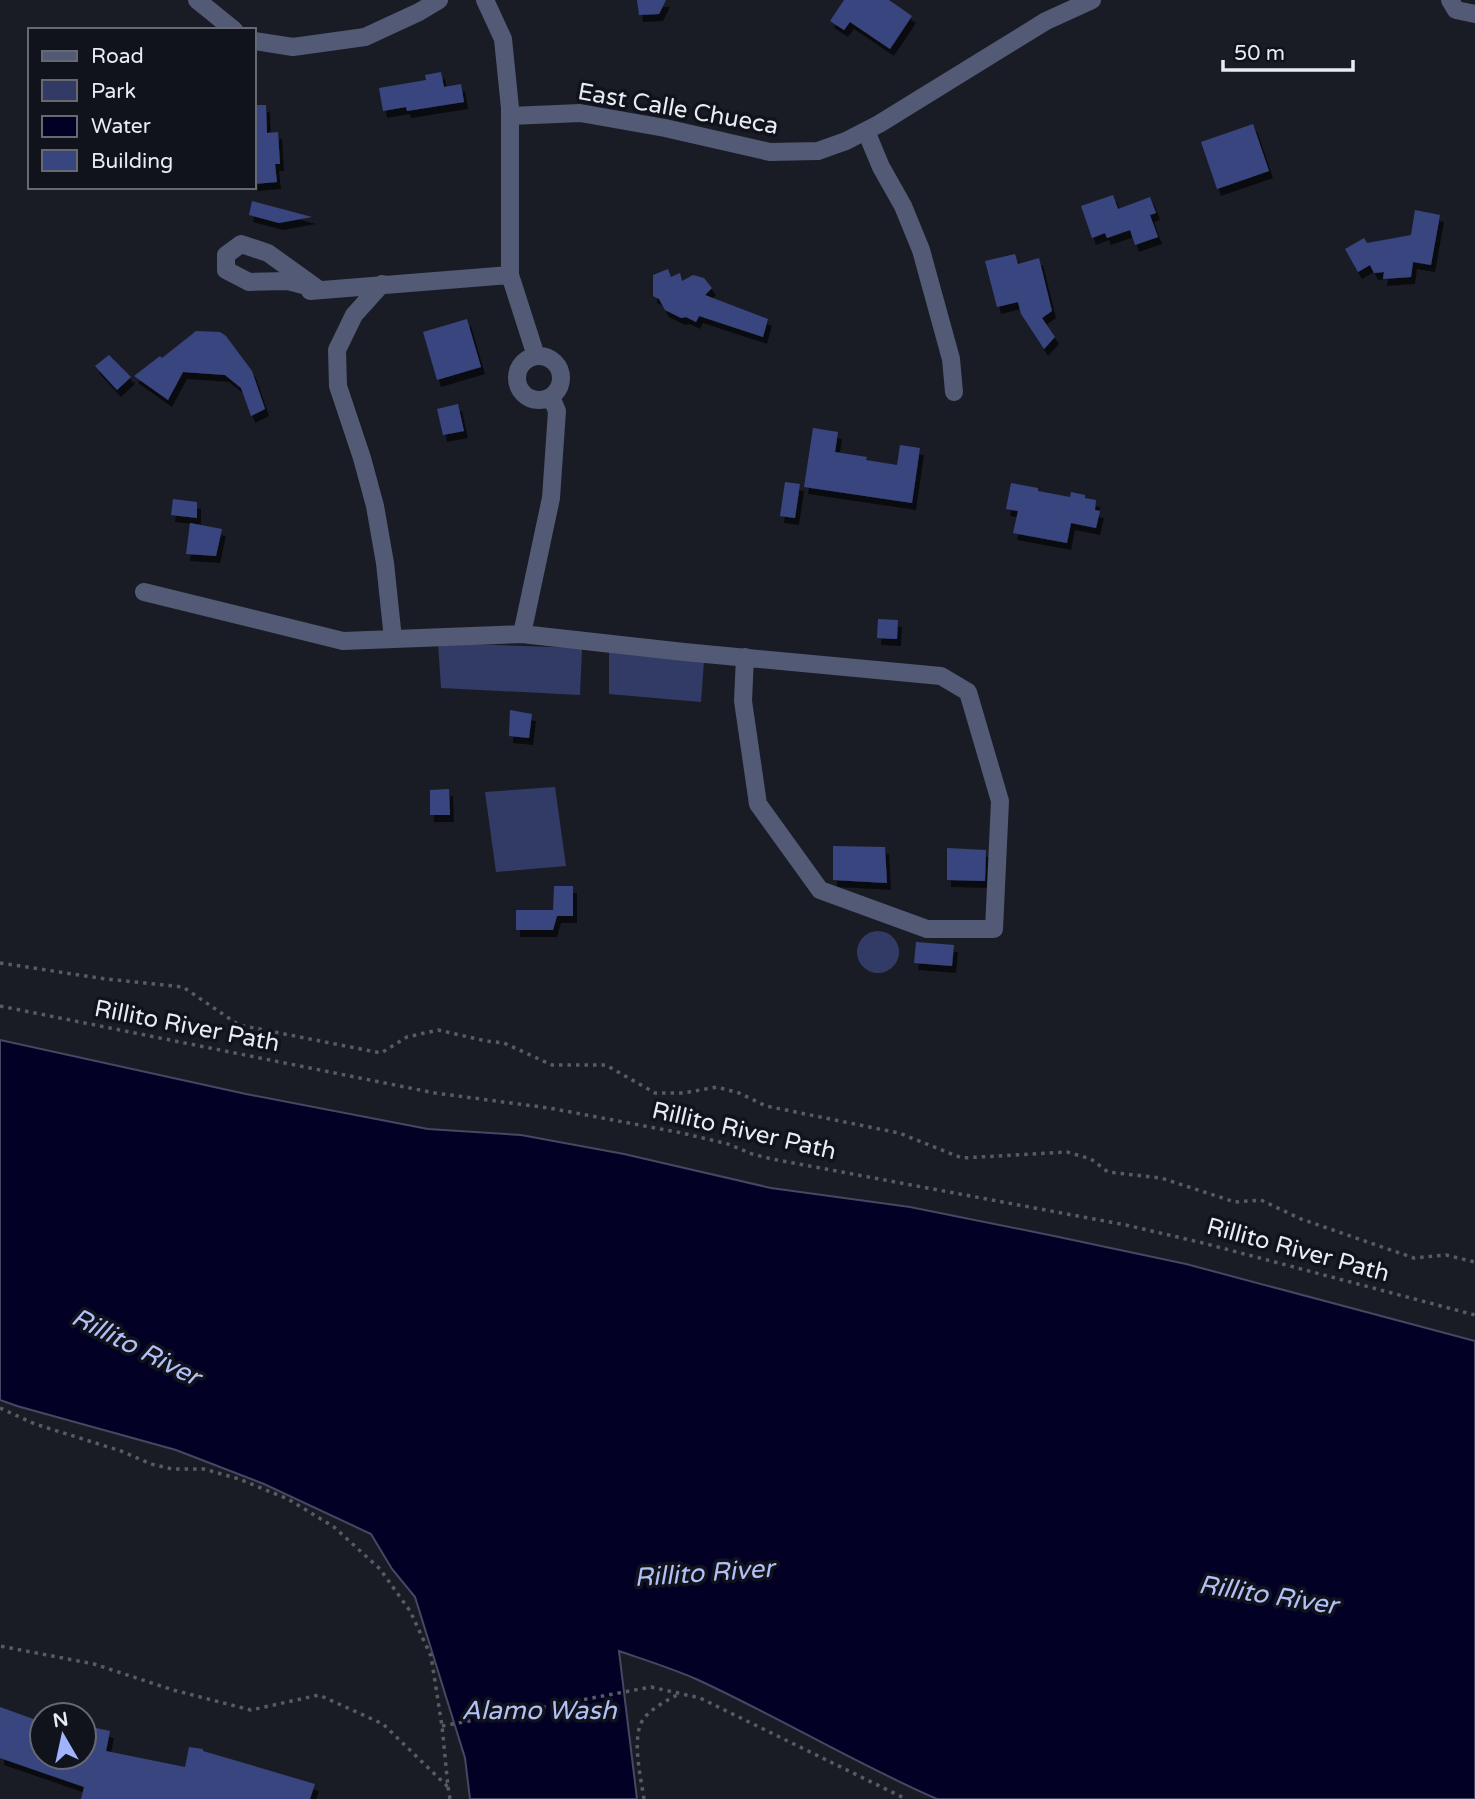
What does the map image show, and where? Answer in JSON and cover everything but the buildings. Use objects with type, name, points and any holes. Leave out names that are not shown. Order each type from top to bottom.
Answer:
[{"type":"street","points":[[197,0],[232,28]]},
{"type":"street","points":[[256,41],[293,47],[365,37],[439,0]]},
{"type":"street","points":[[485,0],[503,39],[510,116],[510,275],[536,356]]},
{"type":"street","name":"East Calle Chueca","points":[[510,116],[580,113],[665,128],[770,152],[818,151],[866,131],[1046,21],[1092,0]]},
{"type":"street","points":[[1450,0],[1456,10],[1475,14]]},
{"type":"street","points":[[866,131],[881,167],[903,206],[921,250],[951,359],[954,392]]},
{"type":"street","points":[[241,244],[268,253],[319,290],[288,281],[249,282],[226,270],[226,255],[241,244]]},
{"type":"street","points":[[293,292],[510,275]]},
{"type":"street","points":[[382,284],[354,316],[337,351],[338,386],[375,506],[385,563],[393,639]]},
{"type":"street","points":[[536,356],[551,359],[556,364],[562,378],[560,386],[551,397],[544,400],[530,399],[520,389],[517,376],[523,363],[536,356]]},
{"type":"street","points":[[522,634],[551,498],[557,411],[551,397]]},
{"type":"street","points":[[144,592],[343,641],[522,634],[941,676],[968,692],[1000,800],[994,929],[927,929],[820,890],[758,804],[743,701],[745,657]]},
{"type":"path","points":[[0,963],[183,987],[239,1025],[381,1053],[407,1037],[438,1030],[486,1041],[504,1042],[552,1065],[606,1065],[655,1093],[682,1093],[717,1087],[766,1106],[899,1133],[962,1158],[1067,1152],[1091,1159],[1108,1172],[1161,1178],[1236,1202],[1261,1200],[1301,1219],[1414,1258],[1446,1255],[1475,1262]]},
{"type":"path","name":"Rillito River Path","points":[[0,1006],[435,1093],[563,1110],[728,1144],[772,1159],[1126,1225],[1216,1246],[1475,1315]]},
{"type":"path","points":[[0,1408],[35,1424],[121,1451],[151,1464],[172,1469],[204,1469],[239,1479],[288,1499],[334,1527],[380,1569],[410,1611],[431,1657],[450,1799]]},
{"type":"path","points":[[0,1646],[94,1664],[173,1690],[251,1710],[319,1695],[383,1724],[448,1787]]},
{"type":"path","points":[[442,1726],[651,1687],[700,1698],[906,1799]]},
{"type":"path","points":[[644,1799],[637,1735],[643,1718],[679,1693]]},
{"type":"green space","points":[[438,643],[582,648],[580,695],[441,688]]},
{"type":"green space","points":[[609,648],[704,661],[701,702],[609,694]]},
{"type":"green space","points":[[555,787],[566,866],[496,872],[485,792]]},
{"type":"green space","points":[[878,931],[893,937],[899,952],[893,967],[878,973],[863,967],[857,952],[863,937]]},
{"type":"water","points":[[0,1040],[246,1094],[428,1129],[521,1135],[624,1154],[771,1188],[910,1207],[1054,1236],[1186,1264],[1475,1341],[1475,1799],[937,1799],[696,1679],[619,1651],[637,1799],[470,1799],[465,1758],[415,1597],[392,1569],[371,1534],[264,1484],[176,1450],[0,1400]]},
{"type":"water label","name":"Rillito River","points":[[136,1347]]},
{"type":"water label","name":"Rillito River","points":[[704,1573]]},
{"type":"water label","name":"Rillito River","points":[[1268,1595]]},
{"type":"water label","name":"Alamo Wash","points":[[539,1710]]}]
